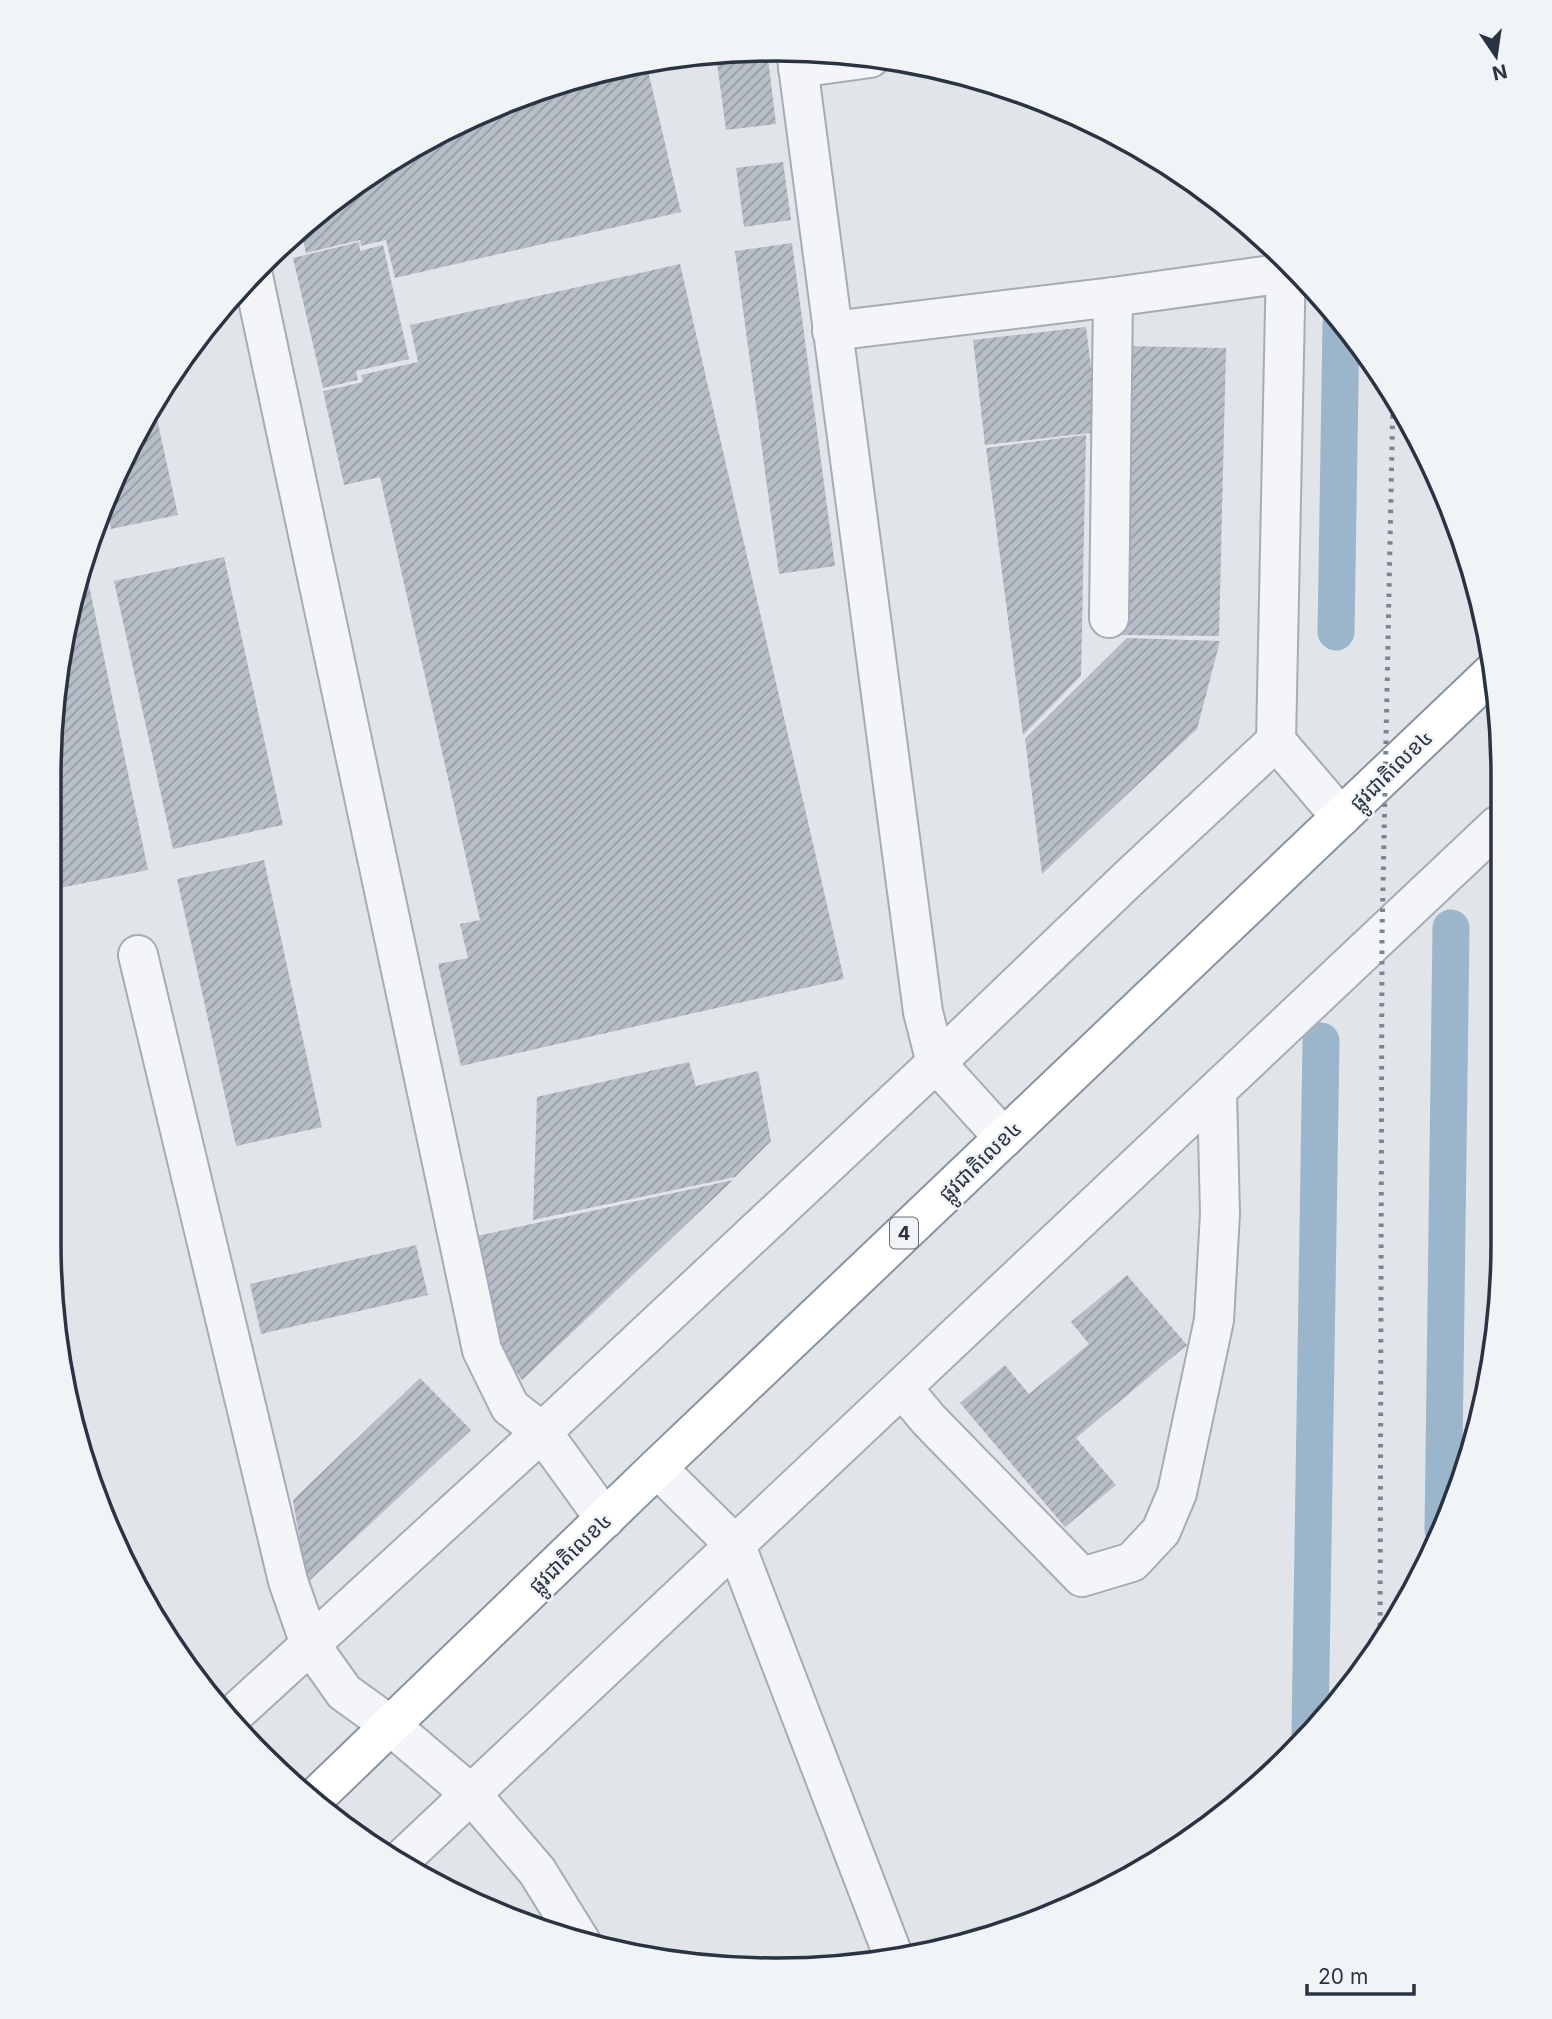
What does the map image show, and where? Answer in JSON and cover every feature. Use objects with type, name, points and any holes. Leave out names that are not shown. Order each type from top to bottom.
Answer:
[{"type":"highway","name":"ផ្លូវជាតិលេខ៤","points":[[320,1793],[657,1468],[1341,817],[1486,689]]},
{"type":"street","points":[[797,62],[923,1012],[936,1063],[1004,1138]]},
{"type":"street","points":[[832,331],[1113,297],[1277,268]]},
{"type":"street","points":[[1286,276],[1276,741],[1341,817]]},
{"type":"street","points":[[255,288],[482,1350],[510,1407],[542,1432],[605,1519]]},
{"type":"street","points":[[1109,618],[1113,297]]},
{"type":"street","points":[[237,1712],[542,1432],[1276,741]]},
{"type":"street","points":[[407,1855],[1491,832]]},
{"type":"street","points":[[138,955],[288,1581],[310,1644],[344,1692],[391,1726],[472,1796],[537,1871],[572,1928]]},
{"type":"street","points":[[903,1389],[929,1420],[1082,1577],[1132,1562],[1161,1531],[1177,1493],[1214,1320],[1220,1214],[1217,1092]]},
{"type":"street","points":[[657,1468],[736,1546],[890,1948]]},
{"type":"building","points":[[768,61],[776,124],[726,130],[717,64]]},
{"type":"building","points":[[649,73],[681,212],[395,278],[386,240],[361,246],[360,240],[306,253],[303,241],[341,209],[419,157],[460,135],[546,99]]},
{"type":"building","points":[[783,162],[791,220],[744,227],[736,168]]},
{"type":"building","points":[[359,242],[360,251],[383,245],[409,359],[356,371],[358,380],[323,388],[293,258]]},
{"type":"building","points":[[792,243],[835,566],[779,574],[735,251]]},
{"type":"building","points":[[680,264],[844,979],[461,1066],[438,964],[468,958],[460,924],[480,920],[380,477],[344,485],[323,391],[363,382],[361,375],[418,362],[410,325]]},
{"type":"building","points":[[1086,327],[1099,432],[985,445],[973,340]]},
{"type":"building","points":[[1124,346],[1226,348],[1219,636],[1119,635]]},
{"type":"building","points":[[157,419],[178,515],[111,529],[109,520],[116,502]]},
{"type":"building","points":[[1086,435],[1081,676],[1023,735],[986,448]]},
{"type":"building","points":[[224,557],[283,825],[173,849],[114,581]]},
{"type":"building","points":[[88,583],[148,870],[61,888],[61,776],[67,683]]},
{"type":"building","points":[[1127,638],[1220,641],[1197,729],[1042,874],[1025,739]]},
{"type":"building","points":[[264,860],[322,1127],[236,1146],[177,879]]},
{"type":"building","points":[[689,1062],[696,1086],[758,1071],[771,1141],[735,1177],[533,1220],[537,1097]]},
{"type":"building","points":[[733,1180],[522,1380],[498,1346],[477,1236]]},
{"type":"building","points":[[416,1245],[428,1295],[261,1334],[250,1284]]},
{"type":"building","points":[[1127,1275],[1187,1345],[1076,1438],[1116,1485],[1065,1527],[960,1403],[1005,1365],[1029,1394],[1089,1344],[1071,1322]]},
{"type":"building","points":[[420,1378],[471,1430],[307,1583],[293,1500]]},
{"type":"waterway","points":[[1336,632],[1341,338]]},
{"type":"waterway","points":[[1443,1498],[1451,928]]},
{"type":"waterway","points":[[1310,1717],[1321,1041]]},
{"type":"railway","points":[[1380,1624],[1382,936],[1393,415]]}]
